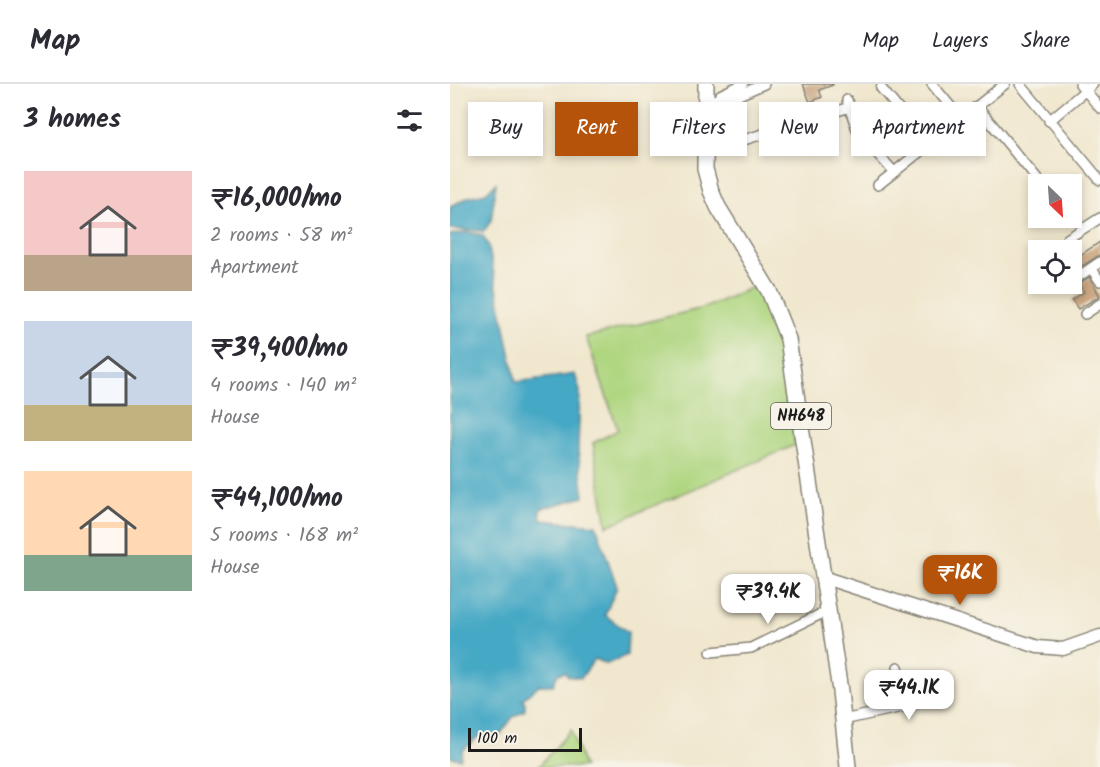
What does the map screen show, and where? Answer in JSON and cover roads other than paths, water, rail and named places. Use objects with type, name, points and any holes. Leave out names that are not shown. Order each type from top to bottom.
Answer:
[{"type":"highway","name":"NH648","points":[[706,84],[712,100]]},
{"type":"highway","name":"NH648","points":[[705,156],[705,169],[718,207],[770,291],[788,339],[848,767]]},
{"type":"street","points":[[712,100],[743,84]]},
{"type":"street","points":[[712,100],[723,102],[764,84]]},
{"type":"street","points":[[932,84],[947,102]]},
{"type":"street","points":[[982,102],[1005,84]]},
{"type":"street","points":[[1020,84],[1100,180]]},
{"type":"street","points":[[1049,121],[1086,86],[1100,108]]},
{"type":"street","points":[[881,88],[893,102]]},
{"type":"street","points":[[747,138],[849,103],[869,151],[894,172]]},
{"type":"street","points":[[986,117],[1033,174]]},
{"type":"street","points":[[878,185],[914,156]]},
{"type":"street","points":[[1067,239],[1100,218]]},
{"type":"street","points":[[1082,274],[1100,262]]},
{"type":"street","points":[[1091,268],[1100,281]]},
{"type":"street","points":[[1085,314],[1100,304]]},
{"type":"street","points":[[822,577],[1038,647],[1063,649],[1100,636]]},
{"type":"street","points":[[711,652],[751,648],[827,611]]},
{"type":"street","points":[[843,720],[907,706],[909,702],[898,667]]},
{"type":"water","points":[[496,183],[491,221],[484,231],[450,229],[450,207],[468,197],[486,193]]},
{"type":"water","points":[[467,232],[482,235],[488,244],[516,382],[575,374],[580,391],[578,450],[584,497],[540,509],[541,520],[596,525],[617,587],[605,615],[628,632],[627,655],[607,664],[595,659],[581,678],[568,676],[565,672],[558,674],[553,685],[539,685],[522,700],[525,702],[525,710],[513,717],[494,743],[487,736],[478,737],[462,751],[461,759],[450,757],[450,235]]}]
